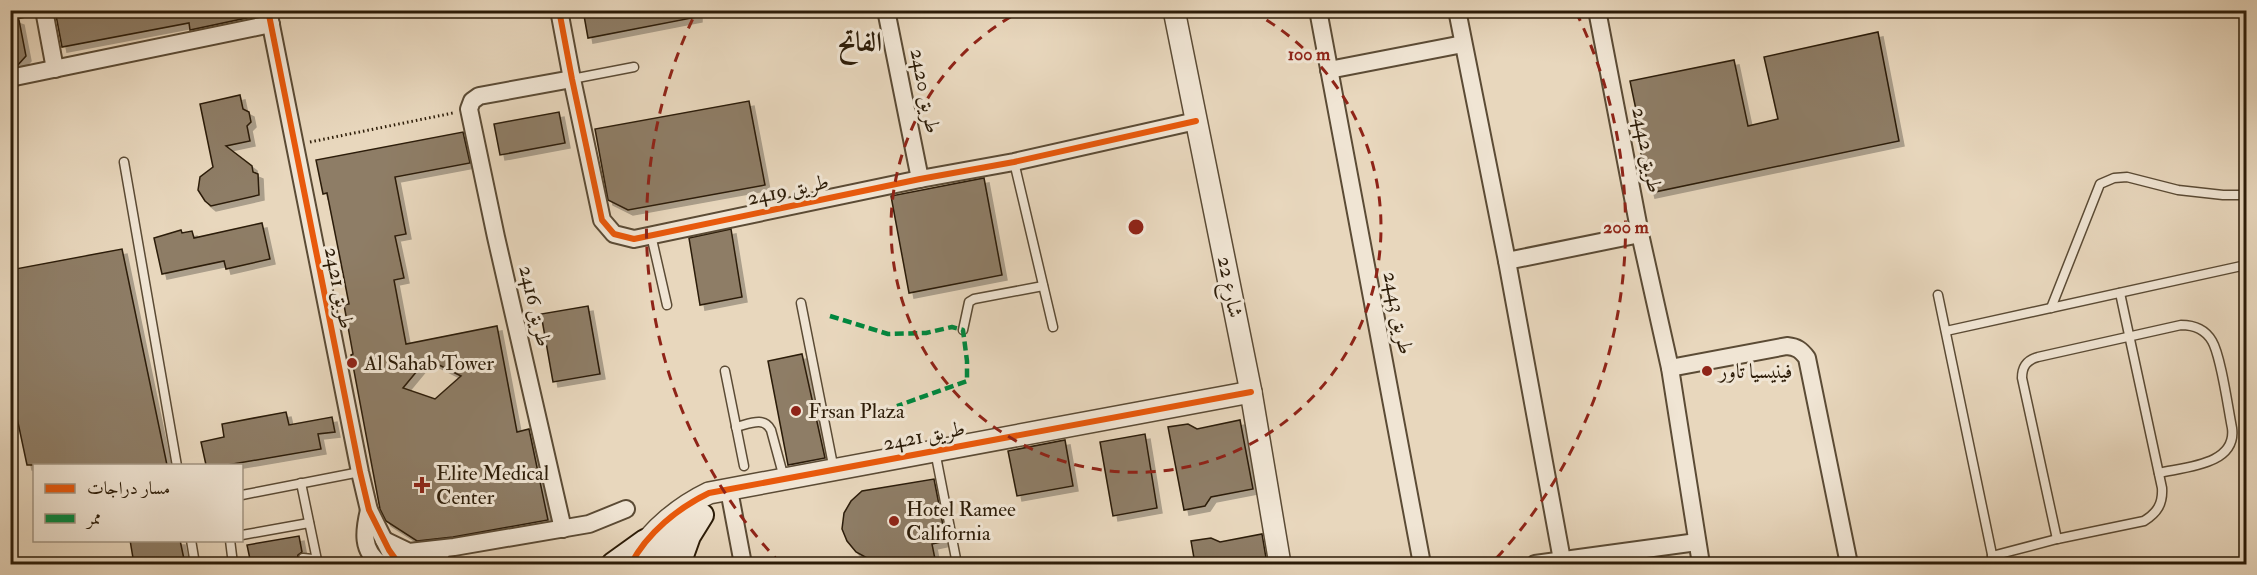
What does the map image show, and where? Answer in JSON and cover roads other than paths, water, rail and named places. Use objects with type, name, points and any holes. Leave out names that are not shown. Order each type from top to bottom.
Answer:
[{"type":"main road","points":[[679,564],[689,536],[702,514]]},
{"type":"main road","points":[[614,564],[645,541]]},
{"type":"street","points":[[44,10],[56,69]]},
{"type":"street","name":"طريق 2419","points":[[559,10],[602,219],[614,234],[634,239],[904,186],[920,179],[964,174],[1196,121]]},
{"type":"street","name":"طريق 2420","points":[[886,10],[920,179]]},
{"type":"street","name":"شارع 22","points":[[1174,10],[1251,392],[1280,564]]},
{"type":"street","name":"طريق 2443","points":[[1318,10],[1422,564]]},
{"type":"street","points":[[1457,10],[1507,261],[1562,560]]},
{"type":"street","name":"طريق 2442","points":[[1597,10],[1640,234],[1670,368],[1701,564]]},
{"type":"street","points":[[10,78],[270,17]]},
{"type":"street","name":"طريق 2421","points":[[270,17],[360,472],[369,510],[399,564]]},
{"type":"street","points":[[1329,70],[1463,44]]},
{"type":"street","name":"طريق 2416","points":[[563,529],[496,237],[474,103],[572,79]]},
{"type":"street","points":[[1507,261],[1640,234]]},
{"type":"street","points":[[1670,368],[1787,346],[1796,347],[1802,352],[1807,358],[1850,564]]},
{"type":"street","name":"طريق 2421","points":[[631,564],[645,541],[690,502],[709,493],[935,451],[1057,433],[1251,392]]},
{"type":"street","points":[[652,564],[671,541],[729,490]]},
{"type":"street","points":[[729,490],[743,564]]},
{"type":"street","points":[[384,540],[409,552],[454,547],[563,529],[603,520],[626,509]]},
{"type":"street","name":"طريق 2421","points":[[369,510],[365,540],[372,556],[381,564]]},
{"type":"street","points":[[1535,564],[1697,542]]},
{"type":"street","points":[[414,564],[454,547]]},
{"type":"lane","points":[[18,14],[35,10]]},
{"type":"lane","points":[[572,79],[634,67]]},
{"type":"lane","points":[[124,162],[177,464]]},
{"type":"lane","points":[[1014,162],[1053,327]]},
{"type":"lane","points":[[2050,308],[2100,184],[2107,180],[2127,177],[2178,190],[2247,195]]},
{"type":"lane","points":[[651,235],[667,305]]},
{"type":"lane","points":[[1946,331],[2247,265]]},
{"type":"lane","points":[[963,330],[969,302],[974,299],[1043,286]]},
{"type":"lane","points":[[1938,296],[1993,560],[2057,539],[2144,521],[2151,517],[2160,504],[2162,496],[2159,473],[2120,293]]},
{"type":"lane","points":[[801,303],[834,470]]},
{"type":"lane","points":[[2057,539],[2022,378],[2024,366],[2032,359],[2129,336],[2188,325],[2202,330],[2216,348],[2232,428],[2232,441],[2221,457],[2159,473]]},
{"type":"lane","points":[[725,370],[744,466]]},
{"type":"lane","points":[[736,427],[760,422],[767,424],[771,430],[784,479]]},
{"type":"lane","points":[[935,451],[957,564]]},
{"type":"lane","points":[[243,495],[360,472]]},
{"type":"lane","points":[[301,483],[318,562],[303,558]]},
{"type":"lane","points":[[243,535],[309,523]]},
{"type":"lane","points":[[191,542],[195,564]]},
{"type":"lane","points":[[230,542],[233,564]]},
{"type":"place","name":"Al Sahab Tower","points":[[352,363]]},
{"type":"place","name":"فينيسيا تاور","points":[[1707,371]]},
{"type":"place","name":"Frsan Plaza","points":[[796,411]]},
{"type":"place","name":"Elite Medical Center","points":[[422,485]]},
{"type":"place","name":"Hotel Ramee California","points":[[894,521]]},
{"type":"district","name":"الفاتح","points":[[860,42]]}]
